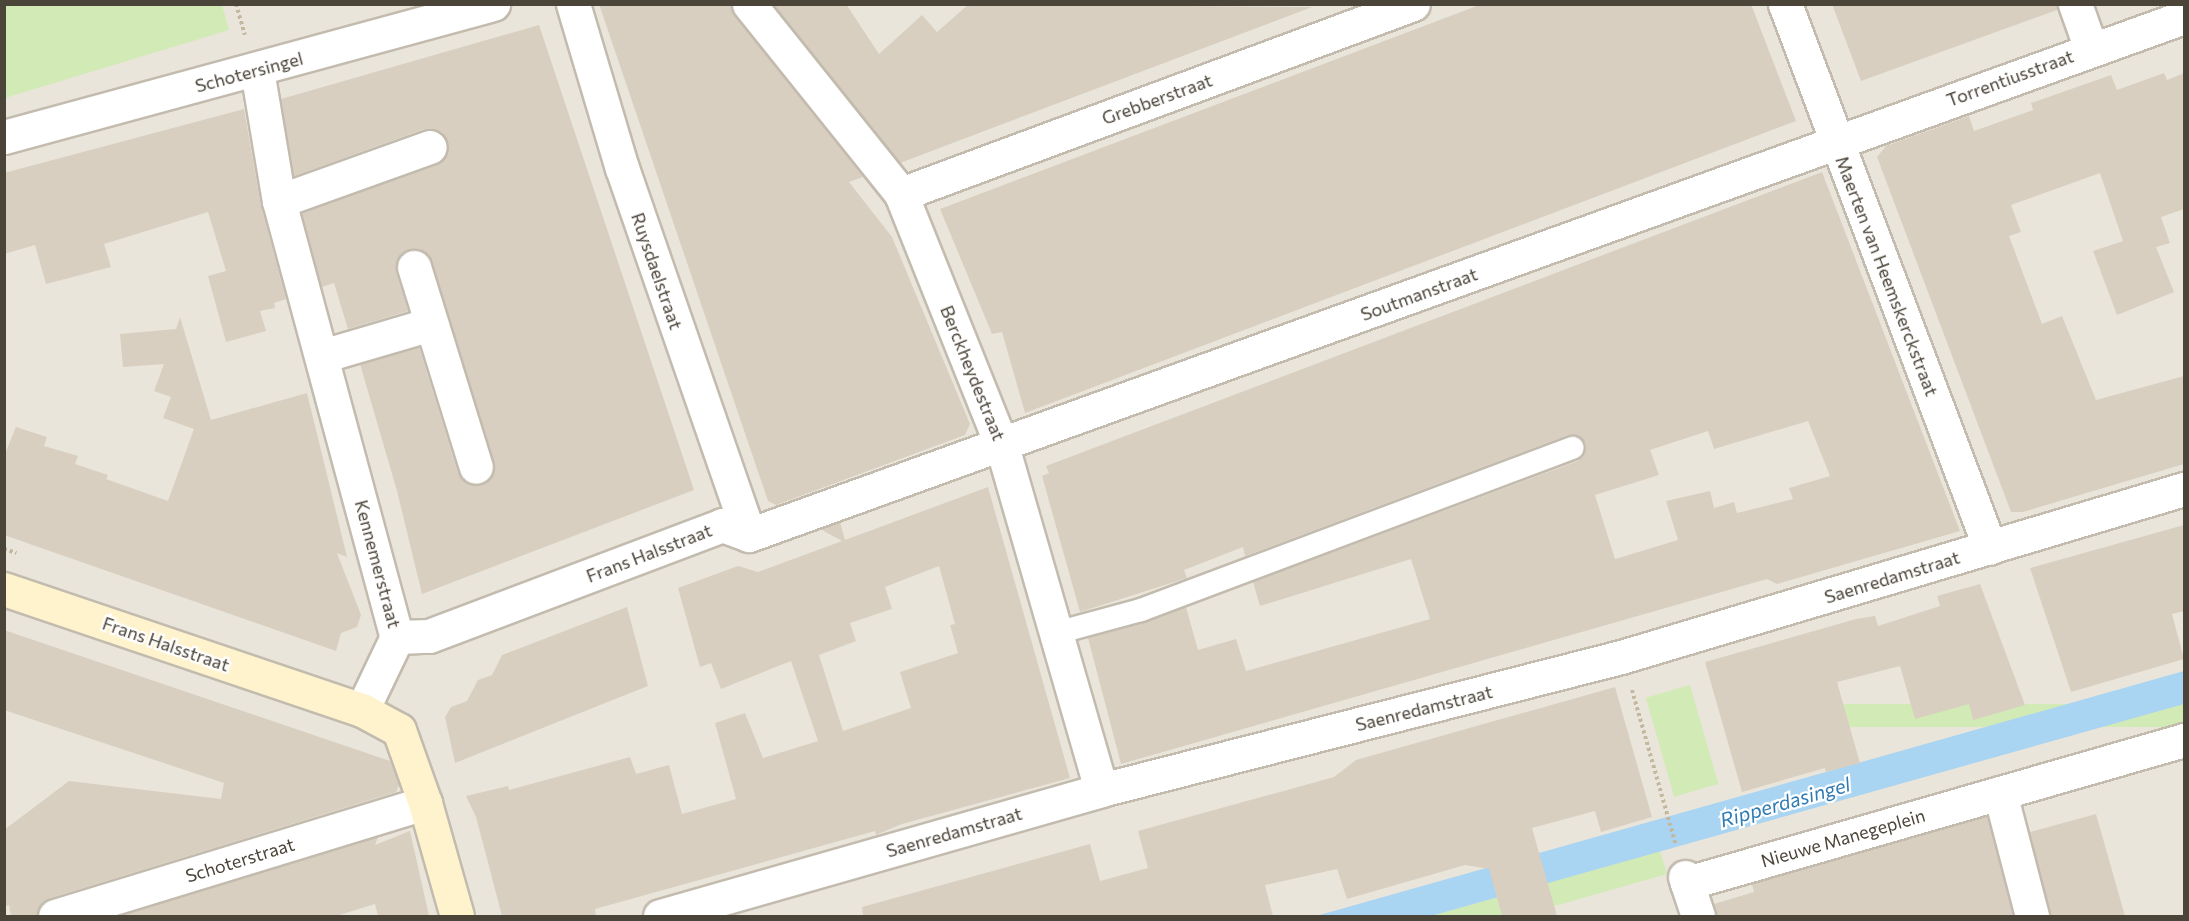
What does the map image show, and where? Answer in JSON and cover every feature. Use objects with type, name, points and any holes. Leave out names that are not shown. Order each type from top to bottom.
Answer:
[{"type":"main road","name":"Frans Halsstraat","points":[[4,589],[362,710]]},
{"type":"main road","points":[[362,710],[399,730],[425,803],[457,916]]},
{"type":"street","name":"Schotersingel","points":[[4,137],[493,4]]},
{"type":"street","name":"Ruysdaelstraat","points":[[573,4],[622,168],[749,535]]},
{"type":"street","name":"Berckheydestraat","points":[[749,4],[901,194],[1002,446],[1101,790]]},
{"type":"street","name":"Grebberstraat","points":[[901,194],[1413,4]]},
{"type":"street","name":"Maerten van Heemskerckstraat","points":[[1785,4],[1990,548]]},
{"type":"street","points":[[2075,4],[2091,49]]},
{"type":"street","name":"Torrentiusstraat","points":[[1836,143],[2184,16]]},
{"type":"street","name":"Kennemerstraat","points":[[257,70],[279,201],[397,637],[362,710]]},
{"type":"street","name":"Soutmanstraat","points":[[1002,446],[1836,143]]},
{"type":"street","points":[[279,201],[430,147]]},
{"type":"street","points":[[414,267],[476,467]]},
{"type":"street","points":[[322,356],[431,324]]},
{"type":"street","points":[[749,535],[1002,446]]},
{"type":"street","name":"Saenredamstraat","points":[[660,916],[1101,790],[1621,657],[2184,489]]},
{"type":"street","name":"Frans Halsstraat","points":[[397,637],[429,636],[722,525],[749,535]]},
{"type":"street","name":"Nieuwe Manegeplein","points":[[1698,916],[1686,880],[2184,740]]},
{"type":"street","points":[[2000,793],[2032,916]]},
{"type":"street","name":"Schoterstraat","points":[[55,916],[425,803]]},
{"type":"lane","points":[[1056,633],[1141,610],[1573,448]]},
{"type":"path","points":[[1631,685],[1667,812]]},
{"type":"shaded area","points":[[5,5],[2184,5],[2184,916],[5,916]]},
{"type":"green space","points":[[5,4],[222,5],[229,30],[5,98]]},
{"type":"green space","points":[[1690,685],[1718,784],[1674,797],[1646,698]]},
{"type":"green space","points":[[1731,704],[2184,704],[2184,727],[1731,727]]},
{"type":"green space","points":[[1660,851],[1667,874],[1520,916],[1431,916]]},
{"type":"water","name":"Ripperdasingel","points":[[2184,671],[2184,704],[1431,916],[1316,916]]},
{"type":"building","points":[[599,4],[731,4],[734,16],[863,177],[849,182],[892,237],[970,424],[965,435],[776,505],[768,501]]},
{"type":"building","points":[[773,4],[846,4],[879,54],[922,15],[937,32],[969,4],[1312,7],[900,163]]},
{"type":"building","points":[[1482,4],[1751,4],[1796,121],[1025,413],[1002,332],[992,334],[940,209]]},
{"type":"building","points":[[1832,4],[2057,4],[2057,10],[1861,81]]},
{"type":"building","points":[[539,25],[694,490],[422,594],[397,491],[360,364],[419,347],[458,473],[472,485],[490,479],[494,461],[432,261],[419,249],[401,254],[396,272],[408,311],[348,329],[334,283],[322,287],[302,213],[436,165],[445,159],[448,141],[442,132],[424,129],[294,176],[281,99]]},
{"type":"building","points":[[2164,73],[2167,80],[2184,73],[2184,209],[2161,217],[2170,243],[2156,247],[2174,292],[2117,315],[2093,251],[2123,241],[2100,173],[2011,205],[2021,232],[2009,236],[2042,324],[2062,316],[2096,400],[2184,376],[2184,464],[2023,512],[2011,512],[1877,157],[1886,146],[1969,116],[1974,131],[2033,110],[2031,103],[2111,75],[2117,90]]},
{"type":"building","points":[[244,109],[261,206],[286,299],[274,303],[275,308],[260,311],[266,331],[226,342],[208,276],[226,271],[208,212],[104,244],[111,267],[46,284],[35,245],[4,254],[4,173]]},
{"type":"building","points":[[1822,172],[1960,531],[1777,584],[1767,579],[1121,764],[1088,638],[1186,607],[1198,650],[1236,639],[1246,671],[1430,619],[1411,559],[1260,606],[1253,582],[1578,461],[1584,456],[1586,444],[1581,437],[1568,435],[1245,556],[1243,547],[1184,570],[1187,578],[1080,612],[1042,476],[1049,473],[1046,466]],"holes":[[[1808,421],[1830,476],[1789,488],[1793,499],[1737,513],[1734,502],[1714,508],[1710,491],[1666,501],[1678,540],[1615,559],[1595,495],[1659,475],[1650,450],[1708,431],[1714,449]]]},
{"type":"building","points":[[180,317],[211,420],[307,393],[347,557],[337,553],[361,615],[357,627],[341,633],[336,651],[4,535],[4,456],[16,427],[47,437],[44,446],[78,456],[75,464],[108,475],[106,479],[168,501],[194,429],[163,418],[171,397],[154,391],[164,364],[123,367],[120,334],[176,329]]},
{"type":"building","points":[[988,487],[1070,778],[902,824],[876,835],[875,831],[595,909],[596,916],[502,916],[476,817],[466,796],[508,786],[509,790],[630,757],[636,774],[669,765],[682,814],[736,799],[715,723],[745,713],[763,758],[818,741],[791,661],[721,689],[711,663],[700,667],[678,588],[738,566],[758,572],[842,541],[820,529],[840,522],[845,540]],"holes":[[[939,566],[955,624],[950,625],[958,653],[900,672],[911,708],[843,731],[819,655],[856,641],[850,623],[892,609],[885,587]]]},
{"type":"building","points":[[2184,525],[2184,611],[2172,614],[2184,659],[2071,692],[2030,568]]},
{"type":"building","points":[[1980,584],[2025,705],[1973,720],[1969,704],[1915,719],[1900,666],[1837,682],[1860,763],[1826,772],[1825,768],[1742,792],[1705,662],[1856,619],[1875,616],[1878,626],[1940,606],[1937,596]]},
{"type":"building","points":[[627,607],[648,686],[455,763],[445,717],[451,707],[467,701],[478,680],[492,675],[502,655]]},
{"type":"building","points":[[4,630],[390,761],[399,785],[396,792],[50,898],[41,904],[37,916],[11,916],[9,905],[4,907],[4,830],[69,781],[221,799],[224,783],[4,710]]},
{"type":"building","points":[[1615,687],[1652,817],[1601,832],[1595,811],[1532,828],[1557,916],[1502,916],[1489,869],[1465,865],[1347,899],[1337,869],[1265,885],[1273,916],[863,916],[862,907],[1090,844],[1100,881],[1148,868],[1138,831],[1334,777],[1356,760]]},
{"type":"building","points":[[2096,814],[2125,916],[2050,916],[2030,832]]},
{"type":"building","points":[[1987,816],[2013,916],[1716,916],[1714,904],[1754,892],[1752,884]]},
{"type":"building","points":[[410,831],[429,916],[378,916],[375,904],[336,916],[118,916],[378,837],[375,845]]}]
